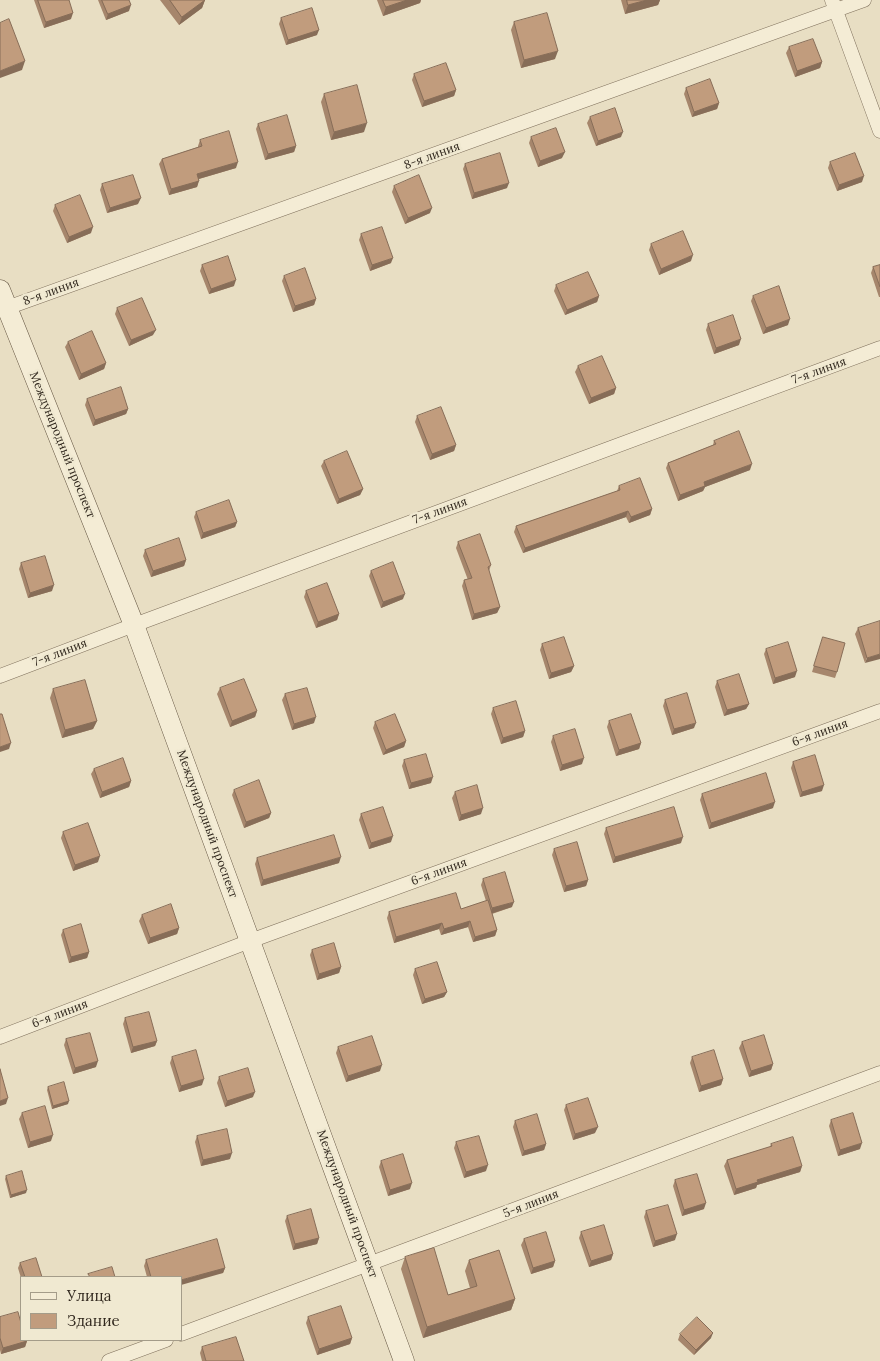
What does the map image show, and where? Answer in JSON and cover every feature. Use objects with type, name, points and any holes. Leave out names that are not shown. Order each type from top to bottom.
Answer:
[{"type":"street","name":"8-я линия","points":[[2,303],[834,6],[864,0]]},
{"type":"street","points":[[834,6],[880,131]]},
{"type":"street","name":"Международный проспект","points":[[2,303],[134,625],[404,1361]]},
{"type":"street","name":"7-я линия","points":[[0,676],[880,348]]},
{"type":"street","name":"6-я линия","points":[[0,1037],[250,941],[880,711]]},
{"type":"street","name":"5-я линия","points":[[182,1334],[880,1073]]},
{"type":"street","points":[[109,1361],[163,1341]]},
{"type":"building","points":[[38,0],[69,0],[73,13],[46,22]]},
{"type":"building","points":[[102,0],[129,0],[131,5],[108,14]]},
{"type":"building","points":[[170,0],[205,0],[182,17]]},
{"type":"building","points":[[383,0],[407,0],[386,7]]},
{"type":"building","points":[[627,0],[647,0],[628,5]]},
{"type":"building","points":[[312,8],[319,30],[288,40],[281,18]]},
{"type":"building","points":[[547,13],[558,51],[524,60],[514,22]]},
{"type":"building","points":[[9,19],[25,61],[0,71],[0,23]]},
{"type":"building","points":[[813,39],[822,62],[797,71],[789,47]]},
{"type":"building","points":[[446,63],[456,90],[424,101],[414,74]]},
{"type":"building","points":[[710,79],[719,103],[694,112],[686,88]]},
{"type":"building","points":[[357,85],[367,123],[334,132],[324,94]]},
{"type":"building","points":[[615,108],[623,132],[598,141],[590,117]]},
{"type":"building","points":[[287,115],[296,146],[268,154],[258,124]]},
{"type":"building","points":[[556,128],[565,152],[540,161],[531,137]]},
{"type":"building","points":[[229,131],[238,162],[197,174],[199,181],[171,189],[162,159],[202,146],[200,140]]},
{"type":"building","points":[[500,153],[509,183],[474,193],[465,164]]},
{"type":"building","points":[[855,153],[864,176],[839,185],[830,162]]},
{"type":"building","points":[[133,175],[141,198],[110,208],[102,184]]},
{"type":"building","points":[[419,175],[432,208],[408,218],[394,186]]},
{"type":"building","points":[[80,195],[93,227],[69,237],[55,205]]},
{"type":"building","points":[[382,227],[393,258],[372,265],[361,234]]},
{"type":"building","points":[[683,231],[693,255],[661,269],[651,244]]},
{"type":"building","points":[[228,256],[236,280],[211,289],[202,265]]},
{"type":"building","points":[[880,265],[880,287],[873,267]]},
{"type":"building","points":[[305,268],[316,299],[295,306],[284,276]]},
{"type":"building","points":[[588,272],[599,296],[567,310],[556,285]]},
{"type":"building","points":[[779,286],[790,319],[766,328],[753,296]]},
{"type":"building","points":[[142,298],[156,330],[131,340],[117,308]]},
{"type":"building","points":[[733,315],[741,339],[716,348],[708,324]]},
{"type":"building","points":[[92,331],[106,363],[81,374],[68,342]]},
{"type":"building","points":[[602,356],[616,388],[591,398],[578,366]]},
{"type":"building","points":[[121,387],[128,409],[95,420],[87,399]]},
{"type":"building","points":[[441,407],[456,445],[432,454],[417,416]]},
{"type":"building","points":[[739,431],[752,464],[704,482],[705,486],[680,495],[668,463],[716,444],[714,441]]},
{"type":"building","points":[[347,451],[363,489],[339,499],[324,461]]},
{"type":"building","points":[[640,478],[652,509],[631,517],[628,511],[525,548],[516,526],[620,490],[619,486]]},
{"type":"building","points":[[229,500],[237,522],[203,533],[196,512]]},
{"type":"building","points":[[480,534],[491,565],[488,567],[500,607],[474,614],[464,580],[472,578],[458,542]]},
{"type":"building","points":[[179,538],[186,560],[153,571],[145,550]]},
{"type":"building","points":[[45,556],[54,585],[30,593],[21,563]]},
{"type":"building","points":[[393,562],[405,594],[383,602],[371,571]]},
{"type":"building","points":[[327,583],[339,614],[318,622],[306,591]]},
{"type":"building","points":[[880,621],[880,654],[867,658],[858,628]]},
{"type":"building","points":[[564,637],[574,666],[551,673],[542,644]]},
{"type":"building","points":[[823,637],[845,643],[837,672],[814,666]]},
{"type":"building","points":[[788,642],[797,671],[775,678],[766,649]]},
{"type":"building","points":[[739,674],[749,704],[727,710],[717,681]]},
{"type":"building","points":[[244,679],[257,711],[232,721],[220,688]]},
{"type":"building","points":[[85,680],[97,721],[65,730],[53,689]]},
{"type":"building","points":[[307,688],[316,717],[294,724],[285,694]]},
{"type":"building","points":[[687,693],[696,723],[674,729],[665,700]]},
{"type":"building","points":[[516,701],[525,731],[503,738],[493,708]]},
{"type":"building","points":[[0,714],[2,714],[11,743],[0,747]]},
{"type":"building","points":[[395,714],[406,741],[386,750],[375,722]]},
{"type":"building","points":[[631,714],[641,743],[619,750],[609,721]]},
{"type":"building","points":[[575,729],[584,758],[562,765],[553,736]]},
{"type":"building","points":[[426,754],[433,777],[411,783],[404,760]]},
{"type":"building","points":[[815,755],[824,785],[802,792],[793,762]]},
{"type":"building","points":[[123,758],[131,781],[102,792],[94,769]]},
{"type":"building","points":[[766,773],[775,802],[711,823],[702,794]]},
{"type":"building","points":[[259,780],[271,813],[246,822],[234,790]]},
{"type":"building","points":[[477,785],[483,808],[461,815],[455,792]]},
{"type":"building","points":[[383,807],[393,836],[371,843],[361,814]]},
{"type":"building","points":[[674,807],[683,837],[615,857],[606,828]]},
{"type":"building","points":[[88,823],[100,856],[75,865],[63,832]]},
{"type":"building","points":[[334,835],[341,857],[263,880],[257,858]]},
{"type":"building","points":[[577,842],[588,880],[566,886],[554,849]]},
{"type":"building","points":[[505,872],[514,902],[492,908],[483,879]]},
{"type":"building","points":[[456,893],[461,909],[488,900],[497,930],[475,937],[470,921],[444,929],[442,923],[396,937],[389,912]]},
{"type":"building","points":[[171,904],[179,928],[150,938],[142,915]]},
{"type":"building","points":[[81,924],[89,952],[71,957],[63,930]]},
{"type":"building","points":[[334,943],[341,967],[319,974],[312,950]]},
{"type":"building","points":[[437,962],[447,992],[425,999],[415,969]]},
{"type":"building","points":[[149,1012],[157,1041],[133,1047],[125,1018]]},
{"type":"building","points":[[90,1033],[98,1061],[75,1068],[66,1039]]},
{"type":"building","points":[[764,1035],[773,1064],[751,1071],[742,1042]]},
{"type":"building","points":[[372,1036],[382,1065],[348,1076],[338,1047]]},
{"type":"building","points":[[196,1050],[204,1079],[181,1086],[172,1057]]},
{"type":"building","points":[[714,1050],[723,1079],[701,1086],[692,1057]]},
{"type":"building","points":[[248,1068],[255,1092],[227,1101],[219,1077]]},
{"type":"building","points":[[0,1069],[8,1098],[0,1101]]},
{"type":"building","points":[[64,1082],[69,1101],[53,1106],[48,1087]]},
{"type":"building","points":[[588,1098],[598,1127],[575,1134],[566,1105]]},
{"type":"building","points":[[45,1106],[53,1135],[30,1142],[22,1113]]},
{"type":"building","points":[[853,1113],[862,1143],[840,1150],[831,1120]]},
{"type":"building","points":[[537,1114],[546,1144],[524,1151],[515,1121]]},
{"type":"building","points":[[227,1129],[232,1153],[203,1160],[197,1136]]},
{"type":"building","points":[[479,1136],[488,1165],[466,1172],[456,1142]]},
{"type":"building","points":[[793,1137],[802,1166],[757,1180],[758,1182],[736,1189],[727,1160],[772,1146],[771,1144]]},
{"type":"building","points":[[403,1154],[412,1183],[390,1190],[381,1161]]},
{"type":"building","points":[[22,1171],[27,1190],[11,1195],[6,1176]]},
{"type":"building","points":[[697,1174],[706,1203],[684,1210],[675,1180]]},
{"type":"building","points":[[668,1205],[677,1234],[655,1241],[646,1211]]},
{"type":"building","points":[[311,1209],[319,1238],[295,1244],[287,1216]]},
{"type":"building","points":[[604,1225],[613,1254],[591,1261],[581,1232]]},
{"type":"building","points":[[546,1232],[555,1261],[533,1268],[524,1239]]},
{"type":"building","points":[[217,1239],[225,1268],[182,1280],[182,1276],[151,1276],[146,1260]]},
{"type":"building","points":[[434,1248],[448,1295],[477,1286],[469,1260],[499,1250],[515,1299],[427,1327],[405,1257]]},
{"type":"building","points":[[36,1258],[42,1276],[25,1276],[20,1263]]},
{"type":"building","points":[[112,1267],[115,1276],[89,1276],[88,1274]]},
{"type":"building","points":[[341,1306],[352,1338],[319,1349],[308,1317]]},
{"type":"building","points":[[18,1312],[20,1341],[27,1341],[3,1348],[0,1338],[0,1317]]},
{"type":"building","points":[[697,1317],[713,1333],[696,1350],[680,1334]]},
{"type":"building","points":[[236,1337],[244,1361],[206,1361],[202,1347]]}]
